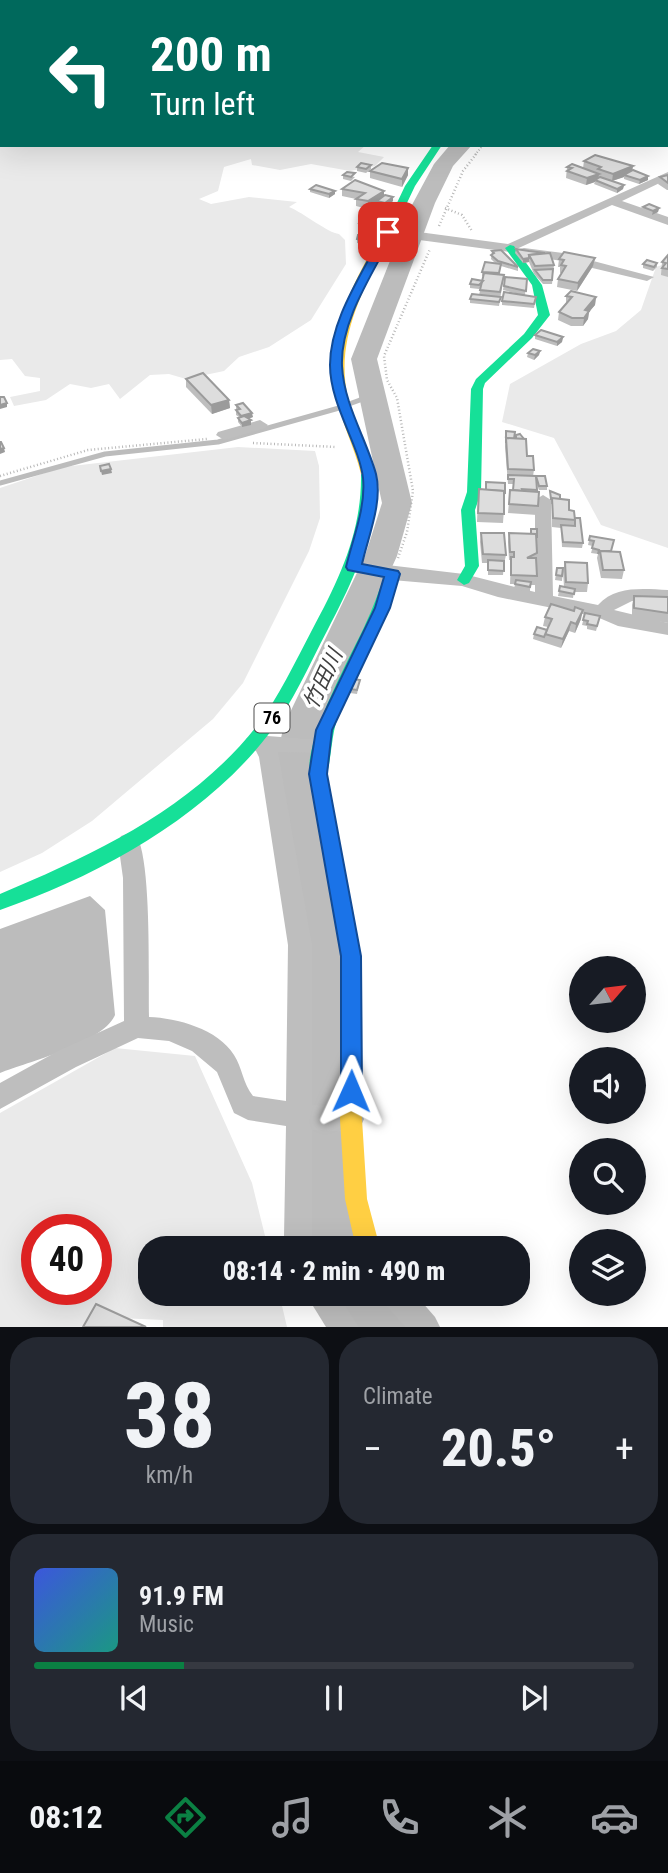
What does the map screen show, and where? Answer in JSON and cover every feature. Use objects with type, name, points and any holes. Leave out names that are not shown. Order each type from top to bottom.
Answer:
[{"type":"main road","name":"76","points":[[0,902],[60,878],[129,842],[265,744],[272,718],[359,568],[369,503],[370,476],[344,406],[336,367],[338,341],[345,320],[393,233],[421,167],[436,147]]},
{"type":"main road","points":[[464,580],[472,566],[468,510],[474,492],[477,390],[480,382],[528,336],[544,315],[537,285],[510,248]]},
{"type":"main road","points":[[365,1236],[356,1199],[348,1118],[351,956],[318,774],[318,748],[324,730],[383,608],[390,574]]},
{"type":"street","points":[[510,248],[668,175]]},
{"type":"street","points":[[612,201],[668,221]]},
{"type":"street","points":[[393,233],[480,243],[564,257],[647,276]]},
{"type":"street","points":[[225,435],[260,425]]},
{"type":"street","points":[[543,500],[544,601]]},
{"type":"street","points":[[359,568],[390,574],[464,580],[544,601],[602,612],[618,620],[668,629]]},
{"type":"street","points":[[602,612],[610,600],[628,594],[668,596]]},
{"type":"street","points":[[298,1236],[302,1116],[300,945],[265,744],[318,748]]},
{"type":"street","points":[[129,842],[134,878],[137,1027]]},
{"type":"street","points":[[0,1097],[67,1059],[137,1027],[152,1031],[168,1030],[210,1048],[226,1063],[241,1104],[248,1108],[302,1116],[348,1118]]},
{"type":"street","points":[[329,1306],[344,1327]]},
{"type":"street","points":[[406,1306],[425,1327]]},
{"type":"path","points":[[18,0],[42,0]]},
{"type":"path","points":[[390,574],[407,532],[413,491],[397,398],[387,380],[384,356],[445,208],[463,171],[481,147]]},
{"type":"path","points":[[445,208],[462,215],[480,243]]},
{"type":"path","points":[[0,475],[88,450],[225,435]]},
{"type":"path","points":[[244,443],[360,449]]},
{"type":"shaded area","points":[[0,147],[364,147],[358,152],[384,157],[375,166],[350,171],[311,164],[280,170],[252,165],[251,159],[224,167],[218,191],[199,199],[211,204],[249,197],[297,202],[289,207],[339,234],[345,240],[346,264],[311,320],[269,347],[239,357],[224,371],[186,379],[169,374],[150,375],[120,399],[109,384],[91,388],[70,384],[46,400],[14,406],[10,397],[40,391],[40,378],[25,376],[12,359],[0,360]]},
{"type":"shaded area","points":[[668,263],[668,548],[601,525],[554,438],[502,422],[510,384],[581,344],[616,331],[641,310],[656,267]]},
{"type":"shaded area","points":[[238,447],[315,451],[319,466],[320,518],[309,551],[243,683],[213,719],[92,821],[42,853],[0,872],[0,488],[63,467]]},
{"type":"shaded area","points":[[90,896],[105,910],[115,1015],[108,1025],[81,1043],[0,1073],[0,929]]},
{"type":"shaded area","points":[[115,1048],[195,1056],[252,1183],[265,1236],[138,1236],[138,1306],[282,1306],[287,1327],[163,1327],[163,1320],[96,1317],[92,1327],[0,1327],[0,1113]]},
{"type":"building","points":[[595,155],[633,166],[613,174],[584,161]]},
{"type":"building","points":[[361,163],[371,165],[366,169],[357,167]]},
{"type":"building","points":[[382,163],[408,168],[402,179],[370,171]]},
{"type":"building","points":[[572,164],[599,174],[587,178],[567,171],[572,168],[567,167]]},
{"type":"building","points":[[633,170],[648,176],[640,180],[624,175]]},
{"type":"building","points":[[347,172],[355,173],[351,177],[343,175]]},
{"type":"building","points":[[668,175],[668,183],[660,177]]},
{"type":"building","points":[[600,177],[624,185],[617,189],[595,180]]},
{"type":"building","points":[[355,180],[384,191],[368,201],[356,199],[365,193],[342,189]]},
{"type":"building","points":[[316,185],[335,191],[329,194],[310,189]]},
{"type":"building","points":[[385,195],[393,197],[385,203],[377,201]]},
{"type":"building","points":[[649,204],[659,208],[653,211],[643,207]]},
{"type":"building","points":[[366,210],[385,212],[379,225],[359,223]]},
{"type":"building","points":[[358,235],[375,237],[372,243],[357,239]]},
{"type":"building","points":[[516,249],[545,253],[529,255],[529,258],[523,259]]},
{"type":"building","points":[[501,250],[518,267],[498,261],[491,255],[494,253],[492,251]]},
{"type":"building","points":[[564,252],[595,258],[578,283],[558,279],[566,266],[561,265],[564,260],[559,259]]},
{"type":"building","points":[[550,253],[554,265],[535,266],[529,255]]},
{"type":"building","points":[[668,255],[668,269],[662,268],[666,263],[662,262]]},
{"type":"building","points":[[647,260],[657,263],[654,267],[643,264]]},
{"type":"building","points":[[485,262],[501,264],[499,273],[482,272]]},
{"type":"building","points":[[553,269],[552,280],[543,280],[535,270]]},
{"type":"building","points":[[484,273],[504,275],[500,292],[480,290]]},
{"type":"building","points":[[505,277],[527,279],[526,291],[504,286]]},
{"type":"building","points":[[472,279],[483,281],[479,285],[470,284]]},
{"type":"building","points":[[571,291],[596,297],[585,310],[589,311],[584,318],[572,318],[559,312],[572,297],[566,296]]},
{"type":"building","points":[[504,292],[536,297],[534,304],[502,301]]},
{"type":"building","points":[[472,294],[501,297],[499,302],[470,299]]},
{"type":"building","points":[[541,330],[563,337],[557,342],[535,335]]},
{"type":"building","points":[[533,349],[540,351],[535,355],[528,353]]},
{"type":"building","points":[[203,373],[229,400],[211,405],[186,379]]},
{"type":"building","points":[[0,397],[4,397],[7,403],[0,405]]},
{"type":"building","points":[[243,403],[252,413],[241,416],[236,405]]},
{"type":"building","points":[[244,416],[251,420],[242,423],[238,418]]},
{"type":"building","points":[[506,431],[515,432],[514,439],[506,438]]},
{"type":"building","points":[[506,438],[526,439],[527,456],[533,456],[534,470],[508,469]]},
{"type":"building","points":[[109,464],[111,469],[101,471],[100,466]]},
{"type":"building","points":[[508,475],[536,476],[537,490],[513,490],[514,479],[508,479]]},
{"type":"building","points":[[536,476],[545,476],[547,486],[539,486]]},
{"type":"building","points":[[486,482],[505,483],[505,494],[504,491],[486,490]]},
{"type":"building","points":[[479,489],[504,491],[504,514],[478,513]]},
{"type":"building","points":[[510,490],[539,492],[538,506],[509,504]]},
{"type":"building","points":[[550,491],[560,495],[560,499],[551,499]]},
{"type":"building","points":[[552,498],[569,500],[569,510],[574,511],[575,520],[553,518]]},
{"type":"building","points":[[575,518],[580,518],[583,543],[563,542],[561,525],[575,526]]},
{"type":"building","points":[[531,529],[537,529],[537,537],[536,534],[531,534]]},
{"type":"building","points":[[481,533],[504,533],[506,555],[483,554]]},
{"type":"building","points":[[509,533],[536,534],[537,553],[527,558],[536,558],[537,576],[511,575],[511,557],[514,557],[514,552],[510,552]]},
{"type":"building","points":[[590,536],[614,540],[611,551],[600,551],[598,554],[599,550],[592,548],[594,541],[589,540]]},
{"type":"building","points":[[600,551],[620,552],[624,570],[603,570]]},
{"type":"building","points":[[488,560],[504,561],[504,571],[488,570]]},
{"type":"building","points":[[565,562],[587,563],[588,583],[566,582]]},
{"type":"building","points":[[557,568],[563,568],[562,576],[556,575]]},
{"type":"building","points":[[516,580],[531,582],[530,587],[515,584]]},
{"type":"building","points":[[560,586],[575,589],[574,594],[559,591]]},
{"type":"building","points":[[634,596],[668,597],[668,613],[634,608]]},
{"type":"building","points":[[551,604],[574,611],[575,607],[583,610],[576,624],[571,622],[563,639],[545,634],[552,619],[545,617]]},
{"type":"building","points":[[585,613],[600,616],[597,626],[587,624],[588,621],[583,620]]},
{"type":"building","points":[[537,627],[547,630],[544,637],[534,634]]},
{"type":"building","points":[[353,679],[360,680],[357,690],[350,689]]},
{"type":"building","points":[[95,1305],[98,1305],[146,1327],[83,1327]]},
{"type":"waterway","name":"竹田川","points":[[332,1236],[328,1201],[322,921],[294,764],[302,725],[381,556],[397,503],[373,388],[364,359],[424,203],[444,164],[460,147]]},
{"type":"waterway","points":[[349,404],[360,400],[373,388]]},
{"type":"waterway","points":[[0,483],[105,454],[218,442],[339,408]]},
{"type":"waterway","name":"竹田川","points":[[365,1306],[381,1327]]},
{"type":"traffic: fast","points":[[391,226],[410,186],[437,147]]},
{"type":"traffic: fast","points":[[464,580],[472,566],[468,510],[474,492],[477,389],[480,382],[528,336],[544,315],[537,285],[510,248]]},
{"type":"traffic: fast","points":[[0,902],[72,871],[144,833],[209,787],[238,760],[280,704],[350,570],[367,514],[368,474]]},
{"type":"traffic: fast","points":[[318,776],[327,724],[384,599],[392,574]]},
{"type":"traffic: slow","points":[[368,474],[341,392],[338,370],[340,348],[351,306],[391,226]]},
{"type":"traffic: slow","points":[[318,776],[351,956],[351,1119],[356,1199],[365,1236]]},
{"type":"route","points":[[351,1091],[351,956],[318,774],[324,730],[383,608],[392,574],[354,567],[369,503],[370,476],[346,412],[336,367],[338,341],[345,320],[388,232]]}]
